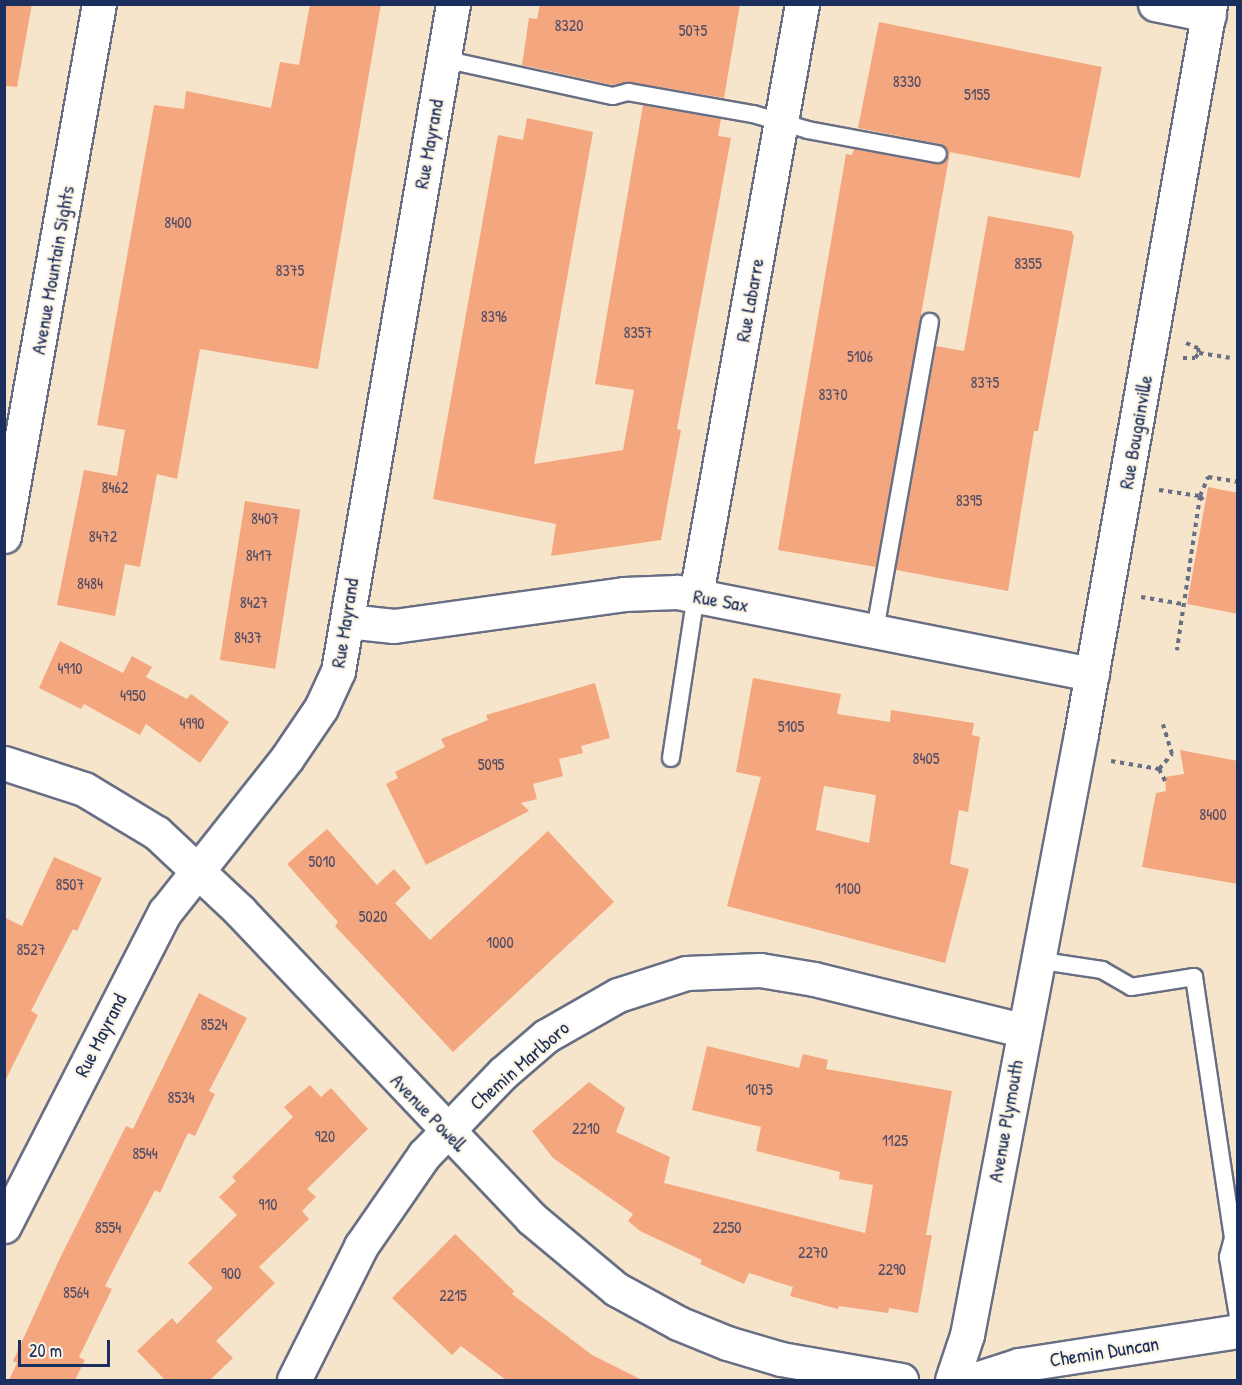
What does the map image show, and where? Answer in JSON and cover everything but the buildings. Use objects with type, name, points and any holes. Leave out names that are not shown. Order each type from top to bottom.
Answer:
[{"type":"street","name":"Avenue Mountain Sights","points":[[4,536],[99,4]]},
{"type":"street","name":"Rue Mayrand","points":[[4,1227],[153,933],[197,870],[287,758],[321,708],[338,671],[354,564],[453,4]]},
{"type":"street","name":"Rue Labarre","points":[[696,595],[802,4]]},
{"type":"street","points":[[1155,4],[1210,10]]},
{"type":"street","name":"Rue Bougainville","points":[[1055,859],[1092,674],[1210,10]]},
{"type":"street","name":"Rue Sax","points":[[347,621],[394,626],[660,591],[696,595],[1092,674]]},
{"type":"street","name":"Avenue Powell","points":[[4,763],[101,797],[157,833],[197,870],[554,1240],[616,1289],[702,1334],[764,1355],[901,1380]]},
{"type":"street","name":"Avenue Plymouth","points":[[952,1380],[967,1335],[1055,859]]},
{"type":"street","name":"Chemin Marlboro","points":[[294,1380],[372,1227],[397,1189],[446,1130],[503,1073],[565,1023],[618,995],[686,974],[731,970],[793,975],[1022,1030]]},
{"type":"street","name":"Chemin Duncan","points":[[973,1380],[1019,1365],[1238,1331]]},
{"type":"lane","points":[[443,59],[613,96],[628,92],[938,154]]},
{"type":"lane","points":[[874,630],[930,322]]},
{"type":"lane","points":[[671,758],[696,595]]},
{"type":"lane","points":[[1036,960],[1102,970],[1131,987],[1194,977],[1235,1240],[1228,1257],[1238,1316]]},
{"type":"path","points":[[1186,343],[1198,348],[1199,353]]},
{"type":"path","points":[[1184,358],[1195,358],[1199,353]]},
{"type":"path","points":[[1199,353],[1230,358]]},
{"type":"path","points":[[1177,650],[1182,604],[1201,498],[1208,477],[1238,482]]},
{"type":"path","points":[[1159,490],[1201,498]]},
{"type":"path","points":[[1141,597],[1182,604]]},
{"type":"path","points":[[1160,769],[1172,754],[1163,724]]},
{"type":"path","points":[[1111,761],[1160,769]]},
{"type":"path","points":[[1160,769],[1166,783]]}]
